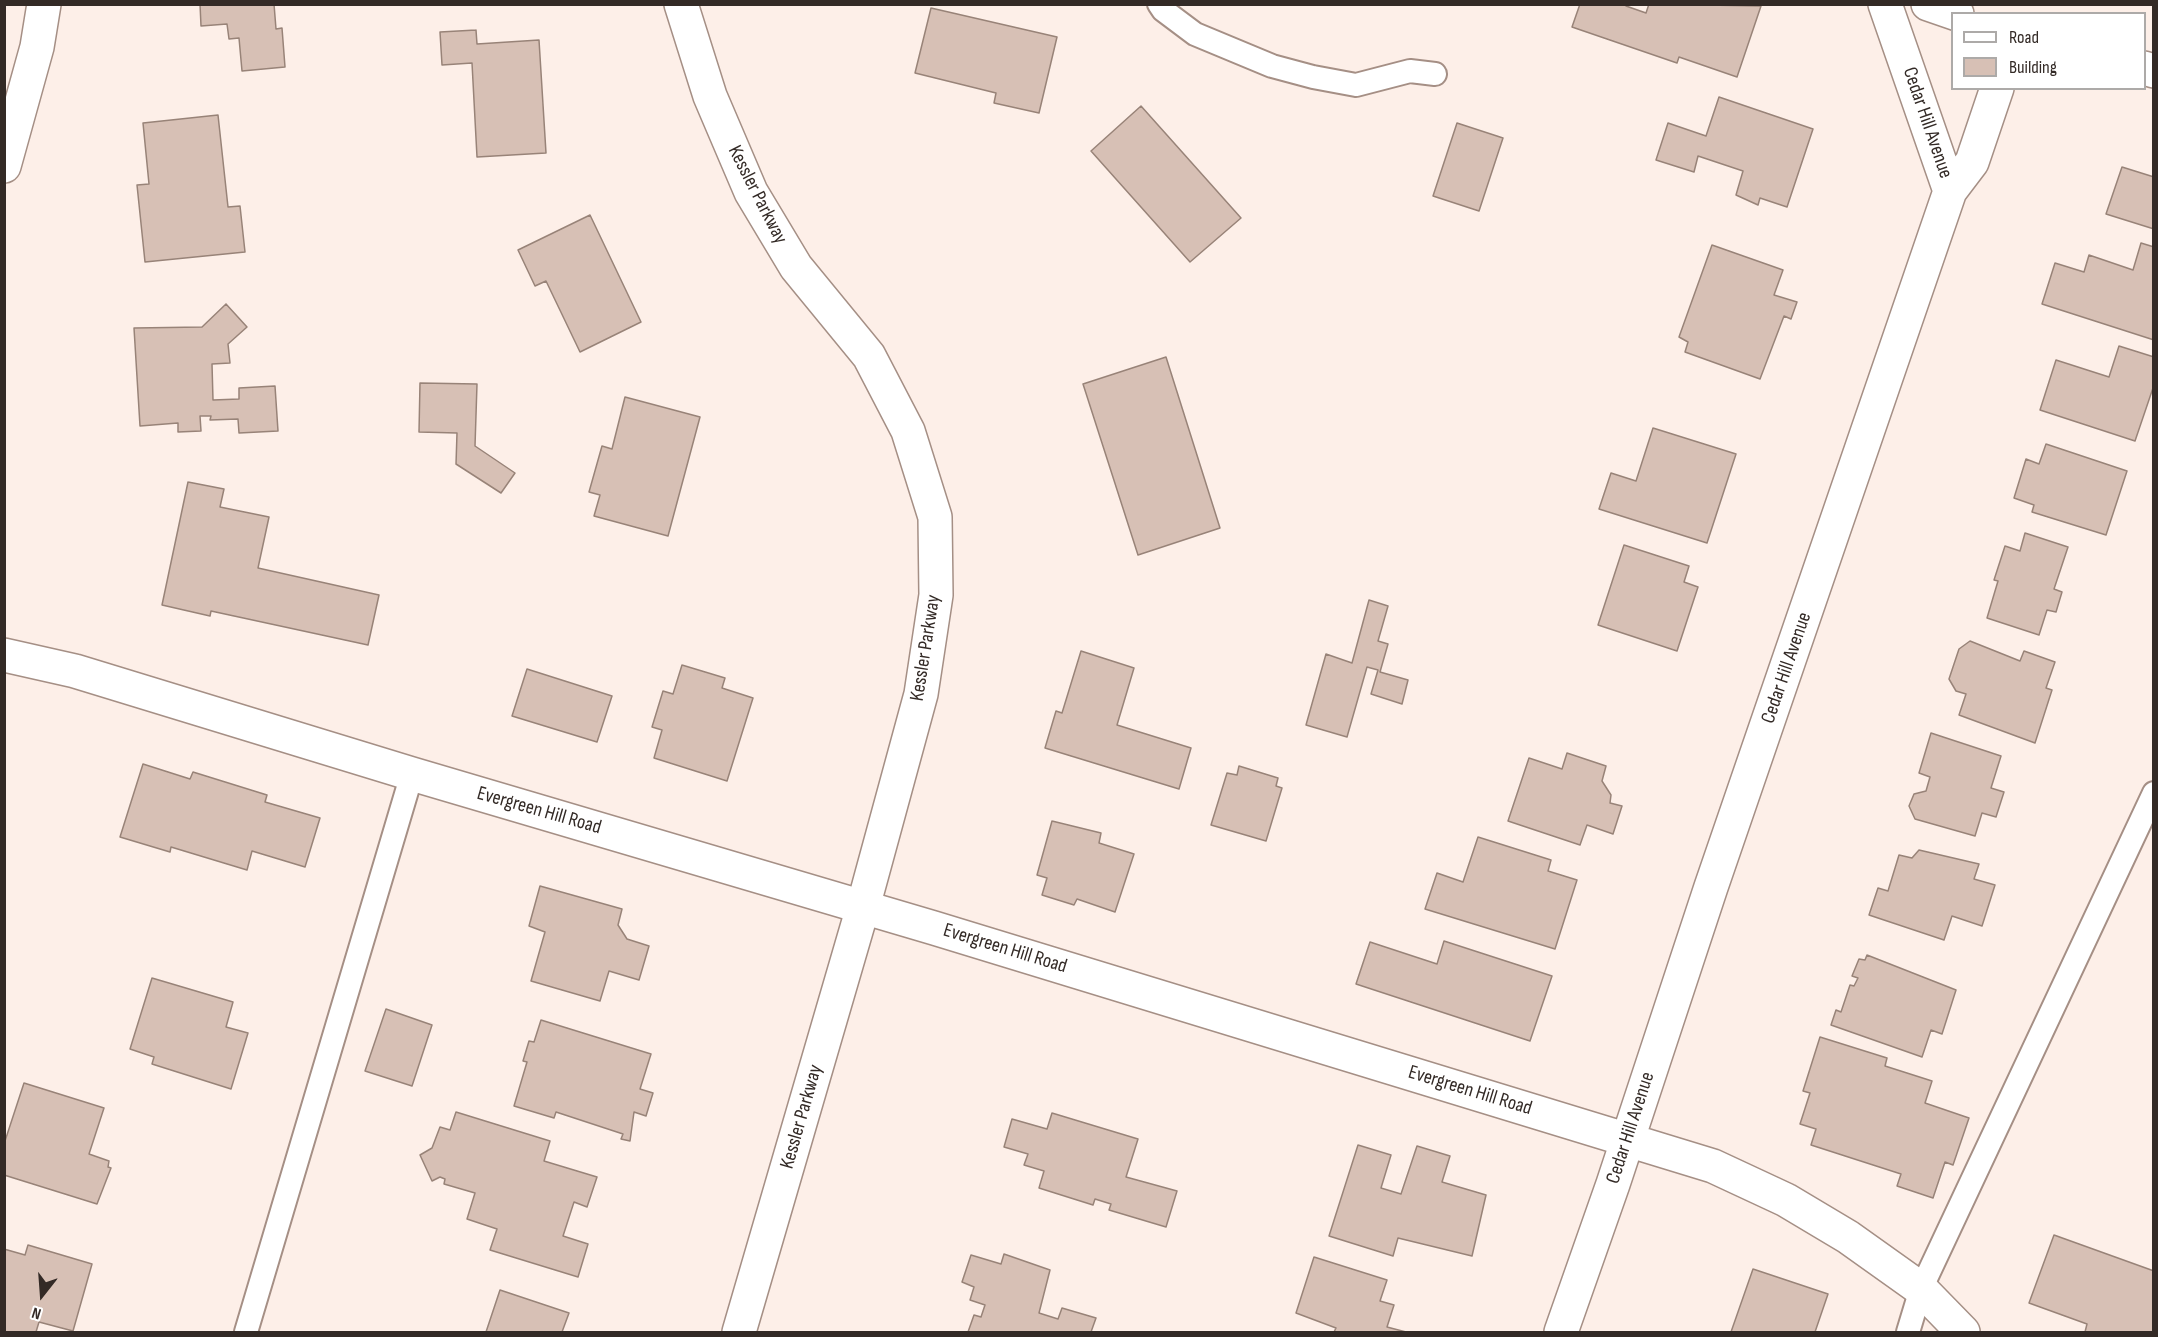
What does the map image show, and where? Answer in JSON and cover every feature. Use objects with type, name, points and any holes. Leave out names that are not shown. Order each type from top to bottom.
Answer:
[{"type":"street","points":[[4,166],[37,47],[44,4]]},
{"type":"street","name":"Kessler Parkway","points":[[681,4],[710,96],[751,192],[796,267],[869,356],[908,431],[935,517],[936,595],[921,694],[863,907],[739,1332]]},
{"type":"street","name":"Cedar Hill Avenue","points":[[1561,1332],[1950,191],[1886,4]]},
{"type":"street","points":[[1928,4],[1951,12]]},
{"type":"street","points":[[1950,191],[1972,162],[1996,90]]},
{"type":"street","name":"Evergreen Hill Road","points":[[4,655],[75,671],[412,774],[863,907],[1713,1166],[1786,1200],[1848,1237],[1921,1289],[1963,1332]]},
{"type":"lane","points":[[1159,4],[1163,10],[1195,34],[1272,66],[1314,77],[1356,85],[1410,71],[1435,74]]},
{"type":"lane","points":[[246,1332],[412,774]]},
{"type":"lane","points":[[1908,1332],[1921,1289],[2154,793]]},
{"type":"building","points":[[200,4],[274,4],[276,29],[282,28],[285,67],[242,71],[239,38],[229,39],[227,24],[201,26]]},
{"type":"building","points":[[1580,4],[1626,4],[1626,6],[1646,13],[1649,4],[1761,6],[1737,77],[1679,57],[1677,63],[1572,27]]},
{"type":"building","points":[[931,8],[1057,37],[1039,113],[994,103],[996,93],[915,73]]},
{"type":"building","points":[[476,30],[477,44],[539,40],[546,153],[477,157],[472,63],[442,65],[440,32]]},
{"type":"building","points":[[1719,97],[1813,129],[1787,207],[1760,198],[1758,205],[1736,195],[1743,171],[1698,156],[1694,172],[1656,160],[1668,123],[1706,136]]},
{"type":"building","points":[[1141,106],[1241,218],[1190,262],[1091,151]]},
{"type":"building","points":[[218,115],[228,207],[240,206],[245,252],[145,262],[137,185],[149,184],[143,123]]},
{"type":"building","points":[[1457,123],[1503,138],[1479,211],[1433,196]]},
{"type":"building","points":[[2122,167],[2154,177],[2154,229],[2106,214]]},
{"type":"building","points":[[590,215],[641,322],[580,352],[546,281],[535,286],[518,250]]},
{"type":"building","points":[[2141,243],[2154,247],[2154,340],[2042,304],[2055,263],[2084,272],[2089,255],[2133,270]]},
{"type":"building","points":[[1712,245],[1783,270],[1774,295],[1797,302],[1791,319],[1784,316],[1760,379],[1685,352],[1688,342],[1679,337]]},
{"type":"building","points":[[226,304],[247,327],[228,344],[230,363],[212,364],[213,400],[239,399],[239,388],[275,386],[278,431],[239,433],[238,419],[210,420],[211,416],[200,416],[201,431],[178,432],[178,423],[140,426],[134,328],[202,327]]},
{"type":"building","points":[[2119,346],[2154,357],[2154,385],[2135,441],[2040,410],[2056,360],[2109,377]]},
{"type":"building","points":[[1166,357],[1220,528],[1138,555],[1083,384]]},
{"type":"building","points":[[420,383],[477,384],[475,446],[515,473],[501,493],[456,464],[457,433],[419,432]]},
{"type":"building","points":[[625,397],[700,417],[668,536],[594,516],[600,495],[589,492],[602,446],[612,449]]},
{"type":"building","points":[[1653,428],[1736,454],[1707,543],[1599,509],[1611,473],[1636,481]]},
{"type":"building","points":[[2046,444],[2127,471],[2106,535],[2032,512],[2034,505],[2014,498],[2026,459],[2039,464]]},
{"type":"building","points":[[188,482],[224,489],[220,507],[269,517],[258,568],[379,595],[368,645],[211,611],[210,616],[162,605]]},
{"type":"building","points":[[2025,533],[2068,547],[2054,589],[2062,592],[2056,612],[2047,610],[2039,635],[1987,618],[1998,581],[1994,580],[2005,546],[2020,551]]},
{"type":"building","points":[[1624,545],[1689,566],[1684,582],[1698,587],[1677,651],[1598,625]]},
{"type":"building","points":[[1369,600],[1388,606],[1378,641],[1388,644],[1380,672],[1408,680],[1402,704],[1371,694],[1378,670],[1367,667],[1347,737],[1306,725],[1326,654],[1352,663]]},
{"type":"building","points":[[1970,641],[2020,661],[2024,651],[2055,662],[2046,688],[2052,690],[2035,743],[1959,715],[1966,694],[1956,691],[1949,679],[1959,649]]},
{"type":"building","points":[[1081,651],[1134,668],[1117,725],[1191,748],[1179,789],[1045,748],[1056,711],[1062,713]]},
{"type":"building","points":[[682,665],[725,678],[722,688],[753,698],[727,781],[654,758],[662,730],[652,727],[663,691],[673,694]]},
{"type":"building","points":[[527,669],[612,696],[597,742],[512,716]]},
{"type":"building","points":[[1931,733],[2001,756],[1991,788],[2004,792],[1996,817],[1982,813],[1975,836],[1915,819],[1909,806],[1914,794],[1926,791],[1930,777],[1919,773]]},
{"type":"building","points":[[1567,753],[1606,766],[1602,781],[1611,795],[1610,803],[1622,806],[1613,834],[1587,825],[1580,845],[1508,821],[1529,758],[1562,769]]},
{"type":"building","points":[[143,764],[190,779],[193,772],[267,795],[265,802],[320,818],[305,867],[252,851],[247,870],[171,847],[170,852],[120,837]]},
{"type":"building","points":[[1239,766],[1278,778],[1276,786],[1282,788],[1266,841],[1211,825],[1227,773],[1237,775]]},
{"type":"building","points":[[1052,821],[1101,833],[1099,843],[1134,854],[1115,912],[1077,899],[1074,905],[1042,895],[1047,878],[1037,875]]},
{"type":"building","points":[[1478,837],[1551,860],[1548,871],[1577,880],[1555,949],[1425,909],[1437,873],[1463,882]]},
{"type":"building","points":[[1919,850],[1979,864],[1974,879],[1995,885],[1982,926],[1952,916],[1944,940],[1869,915],[1878,888],[1888,891],[1899,855],[1912,858]]},
{"type":"building","points":[[540,886],[622,909],[618,925],[627,939],[649,946],[639,980],[609,971],[600,1001],[531,981],[545,932],[529,926]]},
{"type":"building","points":[[1444,941],[1552,976],[1530,1041],[1356,984],[1370,942],[1437,964]]},
{"type":"building","points":[[1867,955],[1956,990],[1942,1034],[1931,1030],[1922,1057],[1831,1025],[1836,1010],[1841,1012],[1850,985],[1854,986],[1858,978],[1852,976],[1859,959],[1865,960]]},
{"type":"building","points":[[152,978],[233,1002],[226,1027],[248,1033],[231,1089],[152,1064],[154,1057],[130,1049]]},
{"type":"building","points":[[386,1009],[432,1025],[412,1086],[365,1071]]},
{"type":"building","points":[[541,1020],[651,1054],[640,1089],[653,1093],[646,1116],[634,1112],[630,1141],[621,1139],[623,1134],[556,1112],[554,1118],[514,1106],[527,1062],[523,1061],[529,1041],[534,1042]]},
{"type":"building","points":[[1820,1037],[1887,1058],[1885,1066],[1932,1081],[1925,1103],[1969,1118],[1953,1165],[1945,1162],[1933,1198],[1897,1186],[1901,1174],[1811,1145],[1816,1129],[1800,1124],[1810,1093],[1803,1091]]},
{"type":"building","points":[[24,1083],[104,1108],[89,1154],[109,1161],[108,1167],[111,1168],[97,1204],[4,1175],[4,1144]]},
{"type":"building","points":[[456,1112],[550,1141],[544,1161],[597,1177],[587,1207],[574,1202],[563,1236],[588,1244],[578,1277],[490,1250],[497,1229],[467,1219],[475,1193],[444,1184],[445,1179],[440,1177],[432,1181],[420,1155],[432,1148],[440,1127],[450,1130]]},
{"type":"building","points":[[1052,1113],[1138,1139],[1126,1177],[1177,1191],[1166,1227],[1109,1210],[1111,1204],[1095,1199],[1093,1205],[1039,1188],[1044,1171],[1024,1165],[1028,1154],[1004,1147],[1012,1119],[1047,1129]]},
{"type":"building","points":[[1358,1145],[1391,1155],[1381,1188],[1401,1194],[1417,1146],[1450,1156],[1442,1182],[1486,1195],[1472,1256],[1398,1238],[1393,1256],[1329,1236]]},
{"type":"building","points":[[2054,1235],[2154,1271],[2154,1332],[2085,1332],[2087,1324],[2029,1303]]},
{"type":"building","points":[[28,1245],[92,1264],[73,1331],[39,1322],[36,1332],[4,1332],[4,1249],[25,1255]]},
{"type":"building","points":[[1004,1254],[1050,1270],[1039,1313],[1058,1319],[1062,1308],[1096,1318],[1091,1332],[968,1332],[974,1315],[981,1317],[985,1305],[970,1300],[974,1287],[962,1282],[971,1255],[1001,1264]]},
{"type":"building","points":[[1314,1257],[1387,1280],[1380,1301],[1394,1305],[1387,1327],[1406,1332],[1334,1332],[1336,1328],[1296,1313]]},
{"type":"building","points":[[1753,1269],[1828,1294],[1815,1332],[1731,1332]]},
{"type":"building","points":[[500,1290],[569,1313],[562,1332],[486,1332]]}]
